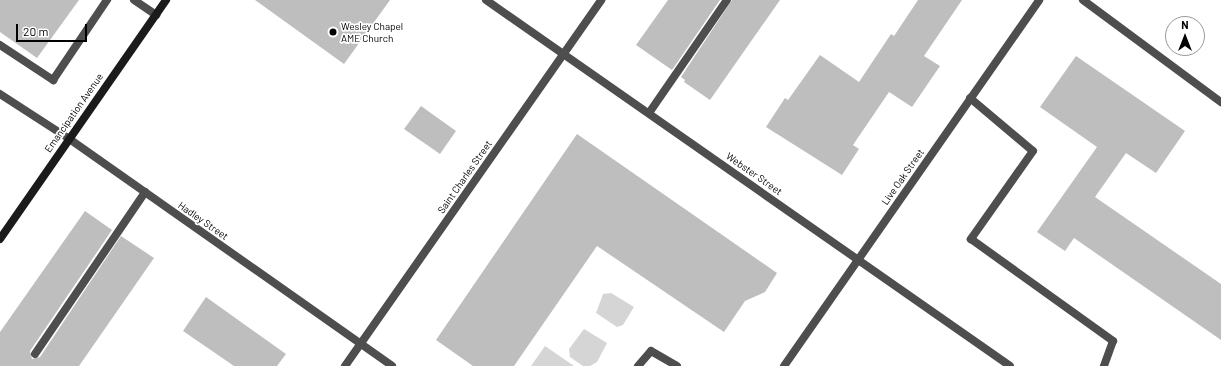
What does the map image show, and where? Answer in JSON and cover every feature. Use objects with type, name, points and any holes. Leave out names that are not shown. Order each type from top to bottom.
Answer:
[{"type":"main road","name":"Emancipation Avenue","points":[[0,239],[68,138],[166,0]]},
{"type":"street","points":[[0,45],[53,80],[107,0]]},
{"type":"street","points":[[134,0],[156,15]]},
{"type":"street","name":"Webster Street","points":[[486,0],[858,258],[1010,366]]},
{"type":"street","name":"Saint Charles Street","points":[[344,366],[601,0]]},
{"type":"street","points":[[648,113],[728,0]]},
{"type":"street","name":"Live Oak Street","points":[[784,366],[1039,0]]},
{"type":"street","points":[[1083,0],[1221,102]]},
{"type":"street","name":"Hadley Street","points":[[0,94],[68,138],[392,366]]},
{"type":"street","points":[[970,98],[1032,151],[971,240],[1113,341],[1104,366]]},
{"type":"street","points":[[35,354],[145,192]]},
{"type":"street","points":[[638,366],[651,351],[677,366]]},
{"type":"shaded area","points":[[611,293],[634,307],[623,325],[617,327],[596,313],[603,294]]},
{"type":"shaded area","points":[[584,329],[607,343],[597,362],[590,366],[583,366],[570,357],[569,349]]},
{"type":"shaded area","points":[[545,346],[574,366],[531,366]]},
{"type":"building","points":[[0,0],[79,0],[37,58],[0,32]]},
{"type":"building","name":"Wesley Chapel AME Church","points":[[255,0],[390,0],[344,64]]},
{"type":"building","points":[[668,0],[720,0],[672,70],[636,45]]},
{"type":"building","points":[[732,0],[780,0],[710,100],[684,82],[685,80],[681,77]]},
{"type":"building","points":[[918,0],[962,0],[924,56],[940,66],[912,107],[889,92],[853,145],[859,149],[842,175],[766,127],[785,98],[788,100],[820,55],[859,82],[891,34],[894,36]]},
{"type":"building","points":[[1076,56],[1185,131],[1156,173],[1126,153],[1095,197],[1221,284],[1221,340],[1074,238],[1065,251],[1037,232],[1097,147],[1040,107]]},
{"type":"building","points":[[421,106],[456,131],[440,154],[404,129]]},
{"type":"building","points":[[577,134],[777,273],[765,292],[745,301],[724,332],[597,246],[514,366],[473,366],[436,340]]},
{"type":"building","points":[[85,211],[112,230],[30,351],[32,359],[40,357],[121,236],[154,258],[79,366],[0,366],[0,332]]},
{"type":"building","points":[[206,297],[286,354],[277,366],[234,366],[183,331]]},
{"type":"place","name":"Wesley Chapel AME Church","points":[[333,32]]}]
